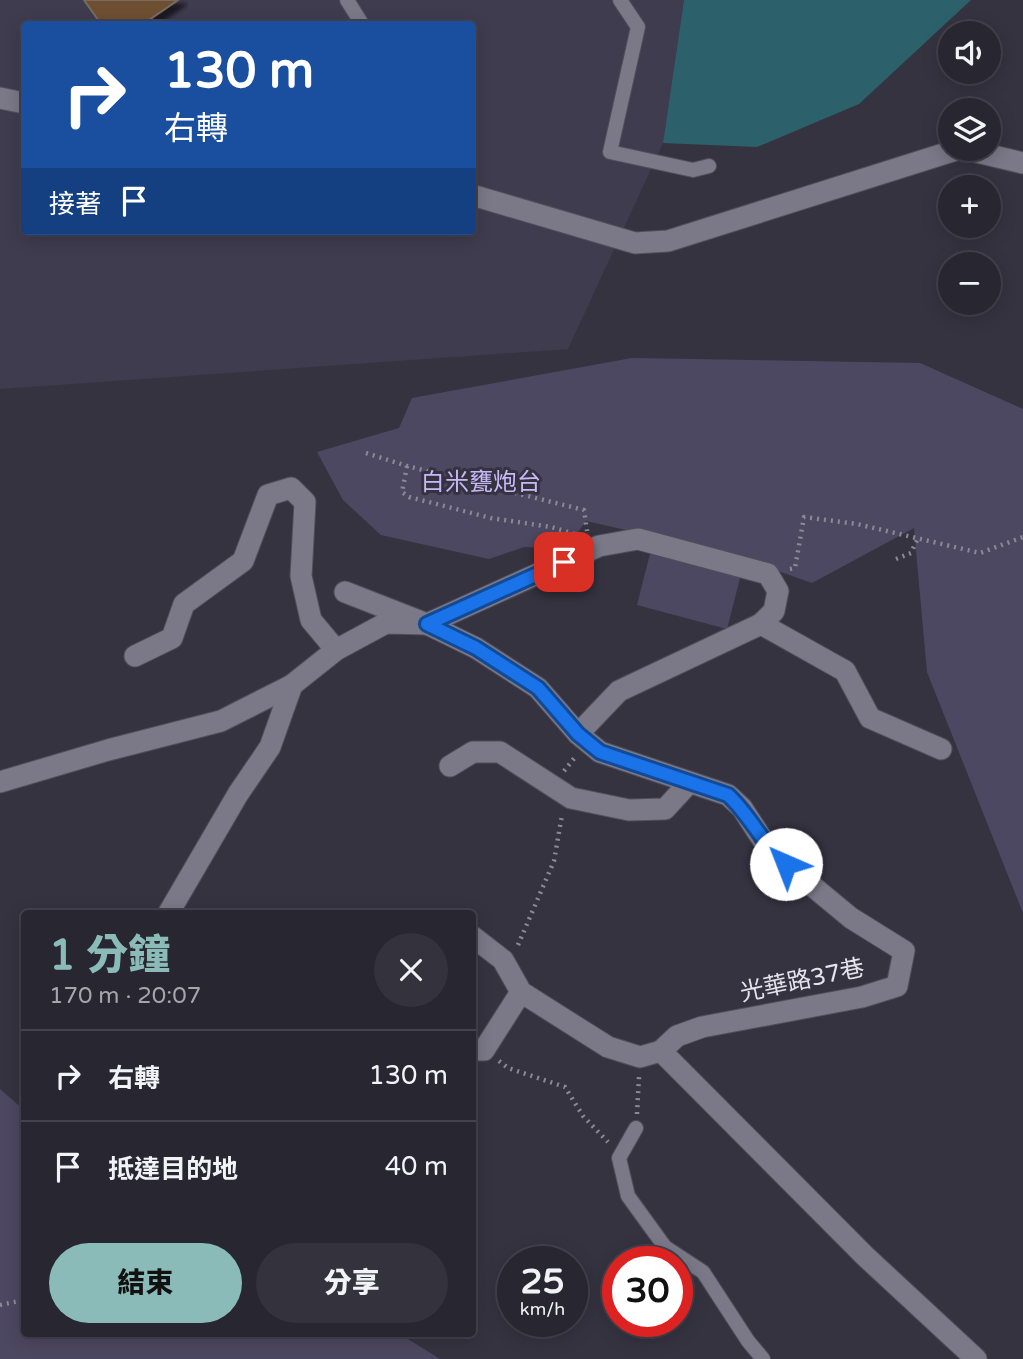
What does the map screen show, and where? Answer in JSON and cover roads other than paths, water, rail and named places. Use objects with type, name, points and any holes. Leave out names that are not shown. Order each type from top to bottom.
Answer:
[{"type":"street","points":[[0,98],[21,102]]},
{"type":"street","points":[[476,196],[635,243],[668,242],[938,156]]},
{"type":"street","points":[[1001,158],[1023,163]]},
{"type":"street","points":[[135,656],[173,638],[184,604],[243,561],[268,495],[291,488],[305,502],[302,576],[311,620],[336,650]]},
{"type":"street","points":[[0,782],[108,750],[221,721],[292,685],[336,650],[386,623],[427,624],[586,551],[638,539],[768,574],[778,591],[774,611],[761,624],[619,691],[583,738]]},
{"type":"street","name":"光華路37巷","points":[[345,592],[427,624],[476,648],[538,688],[583,738],[600,752],[728,795],[742,808],[770,850],[851,918],[904,951],[897,986],[862,997],[702,1027],[677,1036],[650,1054]]},
{"type":"street","points":[[761,624],[845,670],[870,718],[941,749]]},
{"type":"street","points":[[170,910],[238,794],[270,747],[292,685]]},
{"type":"street","points":[[450,766],[472,752],[500,752],[570,798],[629,810],[665,809],[689,783]]},
{"type":"street","points":[[476,939],[503,960],[521,992],[608,1047],[650,1054],[976,1359]]},
{"type":"street","points":[[478,1050],[521,992]]},
{"type":"lane","points":[[347,0],[360,21]]},
{"type":"lane","points":[[620,0],[638,27],[610,152],[693,170],[709,166]]},
{"type":"lane","points":[[636,1128],[619,1158],[628,1196],[665,1247],[703,1272],[748,1341],[763,1359]]},
{"type":"water","points":[[684,0],[971,0],[948,21],[938,21],[938,31],[859,104],[757,147],[663,143]]},
{"type":"park label","name":"白米甕炮台","points":[[481,482]]}]
